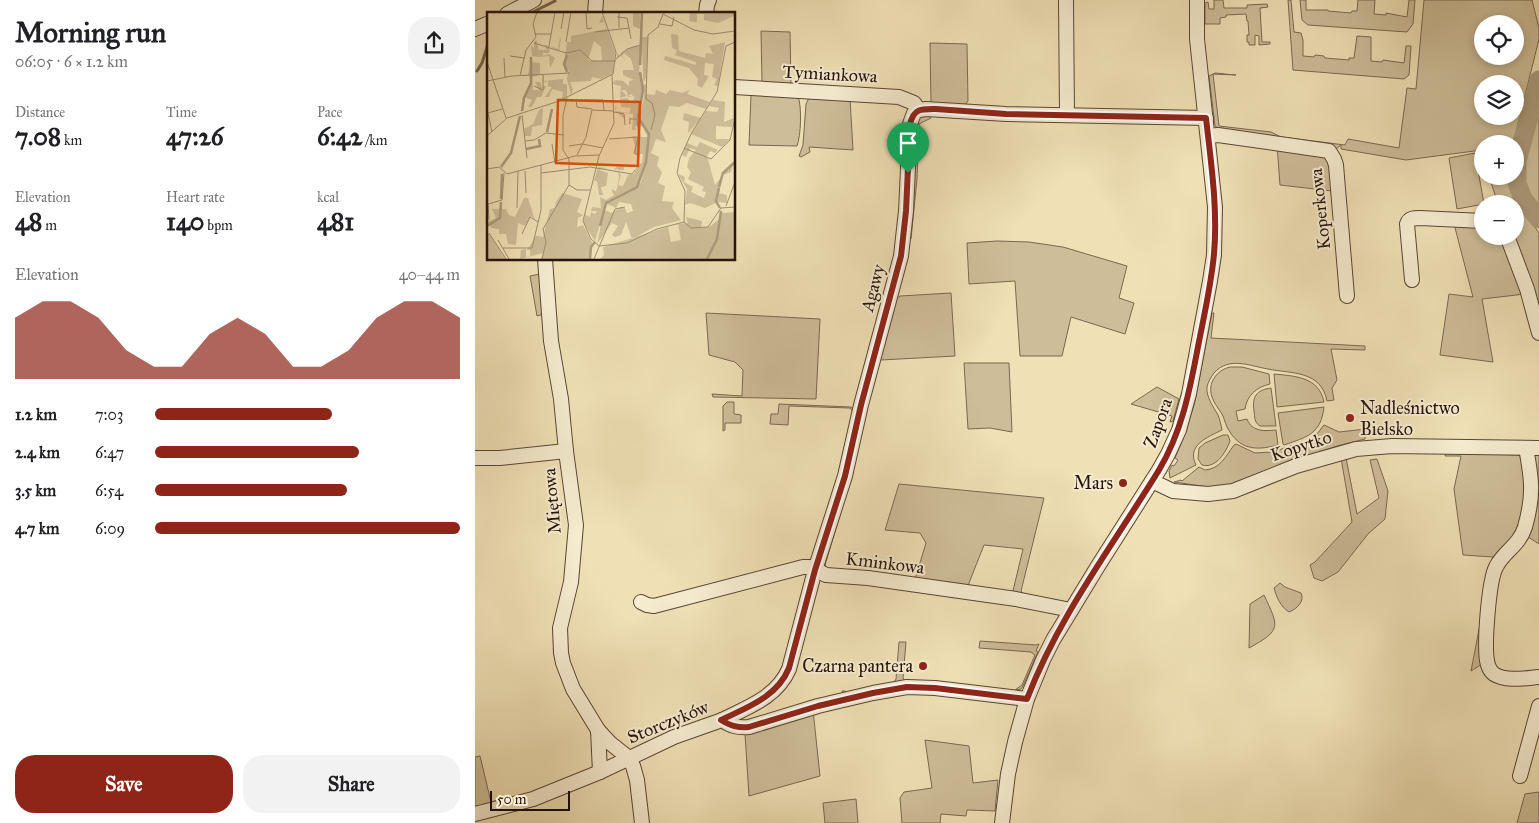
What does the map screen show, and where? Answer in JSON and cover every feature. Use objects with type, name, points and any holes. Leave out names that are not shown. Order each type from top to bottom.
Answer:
[{"type":"street","points":[[511,12],[534,0]]},
{"type":"street","points":[[1066,0],[1067,115]]},
{"type":"street","name":"Zapora","points":[[1002,823],[1011,757],[1027,699],[1043,660],[1071,610],[1168,454],[1179,430],[1184,412],[1214,255],[1215,207],[1197,39],[1197,0]]},
{"type":"street","points":[[475,28],[487,24]]},
{"type":"street","name":"Tymiankowa","points":[[735,87],[899,97],[914,103],[919,110]]},
{"type":"street","points":[[919,110],[936,109],[1006,114],[1206,118]]},
{"type":"street","name":"Agawy","points":[[721,720],[759,702],[779,685],[785,677],[795,647],[815,570],[845,476],[865,388],[901,256],[906,211],[910,124],[914,113],[919,110]]},
{"type":"street","name":"Koperkowa","points":[[1208,136],[1219,135],[1329,151],[1336,165],[1347,296]]},
{"type":"street","points":[[1412,280],[1408,221],[1421,218],[1474,221]]},
{"type":"street","points":[[1510,245],[1527,288],[1539,333]]},
{"type":"street","name":"Miętowa","points":[[545,260],[551,341],[561,398],[575,525],[571,582],[560,628],[563,663],[581,701],[598,730],[610,744],[629,758]]},
{"type":"street","name":"Kopytko","points":[[1152,482],[1179,492],[1214,494],[1233,491],[1296,466],[1356,449],[1392,446],[1532,448],[1531,500],[1522,534],[1512,549],[1497,565],[1493,575],[1487,619],[1487,659],[1489,669],[1499,676],[1516,678],[1539,677]]},
{"type":"street","points":[[475,458],[499,458],[566,451]]},
{"type":"street","name":"Kminkowa","points":[[641,602],[654,606],[796,568],[811,567],[826,575],[868,578],[1071,610]]},
{"type":"street","name":"Storczyków","points":[[475,814],[533,799],[600,772],[674,737],[721,720],[739,728],[749,727],[818,706],[907,687],[935,688],[1027,699]]},
{"type":"street","points":[[1520,776],[1539,706]]},
{"type":"street","name":"Miętowa","points":[[598,730],[600,772]]},
{"type":"street","points":[[629,758],[635,771],[642,823]]},
{"type":"shaded area","points":[[1214,0],[1223,0],[1224,8],[1247,8],[1247,5],[1267,4],[1268,7],[1260,8],[1262,42],[1270,42],[1270,44],[1259,45],[1259,36],[1255,35],[1255,45],[1249,45],[1249,42],[1247,42],[1247,35],[1249,35],[1246,14],[1226,15],[1226,17],[1220,18],[1220,24],[1205,24],[1205,3],[1208,2],[1209,9],[1214,9]]},
{"type":"shaded area","points":[[1288,0],[1291,0],[1294,32],[1301,33],[1303,40],[1303,56],[1314,57],[1315,55],[1324,56],[1325,58],[1349,60],[1349,58],[1354,58],[1357,36],[1371,37],[1371,61],[1382,62],[1383,60],[1404,63],[1406,46],[1411,46],[1409,75],[1404,79],[1293,70]]},
{"type":"shaded area","points":[[1300,0],[1306,0],[1306,10],[1351,13],[1352,11],[1357,11],[1358,0],[1375,0],[1374,14],[1386,15],[1386,13],[1407,17],[1409,0],[1415,0],[1413,24],[1407,32],[1308,25],[1302,20]]},
{"type":"shaded area","points":[[1424,0],[1532,0],[1539,28],[1539,39],[1524,100],[1524,75],[1474,75],[1474,125],[1518,125],[1515,135],[1474,135],[1474,151],[1406,160],[1341,149],[1341,145],[1336,149],[1222,130],[1215,126],[1209,76],[1213,74],[1219,126],[1271,132],[1281,137],[1345,145],[1348,139],[1399,148],[1407,88],[1416,89]]},
{"type":"shaded area","points":[[761,31],[790,32],[791,84],[735,84],[735,80],[762,82]]},
{"type":"shaded area","points":[[930,43],[967,44],[968,101],[965,105],[931,103]]},
{"type":"shaded area","points":[[751,95],[798,96],[801,121],[797,146],[749,145]]},
{"type":"shaded area","points":[[810,96],[850,99],[853,150],[809,147],[810,152],[801,157],[799,156],[803,145],[806,104]]},
{"type":"shaded area","points":[[1539,102],[1539,210],[1529,197],[1524,180],[1524,156]]},
{"type":"shaded area","points":[[928,114],[931,118],[919,124],[917,179],[911,239],[908,239],[917,120],[921,116]]},
{"type":"shaded area","points":[[1277,145],[1330,158],[1332,191],[1280,185]]},
{"type":"shaded area","points":[[1474,153],[1474,185],[1481,185],[1482,195],[1474,195],[1474,206],[1457,209],[1449,158]]},
{"type":"shaded area","points":[[1492,185],[1513,185],[1515,195],[1495,195]]},
{"type":"shaded area","points":[[1524,212],[1539,233],[1539,307],[1515,245],[1524,245]]},
{"type":"shaded area","points":[[1454,224],[1474,224],[1474,245],[1507,245],[1525,294],[1482,299],[1493,362],[1440,355],[1449,294],[1473,297]]},
{"type":"shaded area","points":[[997,241],[1029,242],[1063,247],[1127,266],[1119,298],[1134,303],[1125,334],[1071,317],[1062,356],[1020,356],[1015,281],[969,284],[967,243]]},
{"type":"shaded area","points":[[540,274],[542,308],[541,315],[537,316],[530,276]]},
{"type":"shaded area","points":[[951,293],[955,356],[881,360],[896,299],[900,296]]},
{"type":"shaded area","points":[[706,313],[820,319],[816,399],[713,397],[712,394],[742,396],[743,370],[735,362],[709,355]]},
{"type":"shaded area","points":[[1212,313],[1214,313],[1211,338],[1365,346],[1365,350],[1331,349],[1337,380],[1332,388],[1334,400],[1327,401],[1324,391],[1319,384],[1304,375],[1247,364],[1233,363],[1220,368],[1214,373],[1207,385],[1207,391],[1218,415],[1222,430],[1205,439],[1196,447],[1194,458],[1196,465],[1170,478],[1169,471],[1178,460],[1175,458],[1194,405]]},
{"type":"shaded area","points":[[964,363],[1009,363],[1012,432],[990,428],[968,429]]},
{"type":"shaded area","points":[[1230,367],[1242,367],[1269,374],[1270,384],[1253,392],[1245,409],[1236,411],[1238,421],[1247,419],[1255,428],[1276,430],[1278,445],[1251,448],[1240,443],[1229,430],[1213,399],[1211,387],[1217,374]]},
{"type":"shaded area","points":[[1274,374],[1305,379],[1317,387],[1324,402],[1277,407]]},
{"type":"shaded area","points":[[1157,387],[1179,399],[1173,421],[1170,422],[1172,416],[1131,404]]},
{"type":"shaded area","points":[[1271,388],[1276,426],[1260,426],[1255,418],[1255,398],[1262,390]]},
{"type":"shaded area","points":[[727,402],[734,402],[734,414],[741,415],[741,423],[725,423],[725,430],[723,431],[723,406]]},
{"type":"shaded area","points":[[779,404],[851,407],[854,413],[850,408],[789,406],[788,425],[770,424],[771,414],[778,414]]},
{"type":"shaded area","points":[[1324,407],[1320,423],[1316,429],[1306,437],[1283,444],[1278,413]]},
{"type":"shaded area","points":[[1324,425],[1339,432],[1366,429],[1365,439],[1337,446],[1267,470],[1235,484],[1209,487],[1174,482],[1182,481],[1199,467],[1205,470],[1219,465],[1236,444],[1255,453],[1272,452],[1310,440]]},
{"type":"shaded area","points":[[1223,435],[1228,435],[1230,441],[1220,459],[1207,466],[1202,465],[1198,459],[1199,448],[1205,443]]},
{"type":"shaded area","points":[[1446,453],[1520,455],[1528,477],[1521,528],[1496,558],[1482,664],[1471,671],[1493,557],[1463,555],[1454,489],[1461,456],[1445,456]]},
{"type":"shaded area","points":[[1539,453],[1539,544],[1525,535],[1533,457]]},
{"type":"shaded area","points":[[1341,458],[1346,458],[1357,514],[1379,498],[1370,460],[1377,459],[1388,491],[1385,519],[1368,534],[1338,572],[1322,581],[1314,578],[1310,565],[1352,522]]},
{"type":"shaded area","points":[[899,484],[1044,498],[1021,591],[1025,596],[1012,595],[1023,549],[984,545],[967,588],[824,570],[821,561],[847,492],[825,565],[828,568],[911,580],[916,576],[926,543],[920,533],[885,530]]},
{"type":"shaded area","points":[[1280,583],[1301,593],[1302,596],[1295,609],[1289,612],[1279,602],[1276,595],[1274,588]]},
{"type":"shaded area","points":[[1264,595],[1273,614],[1275,627],[1267,637],[1249,648],[1250,604]]},
{"type":"shaded area","points":[[980,641],[1039,644],[1036,651],[1038,652],[1021,689],[1015,690],[1022,685],[1035,655],[1031,652],[979,648]]},
{"type":"shaded area","points":[[899,642],[906,642],[903,678],[906,682],[844,695],[842,691],[845,691],[847,694],[893,684],[896,679]]},
{"type":"shaded area","points":[[813,710],[820,776],[749,796],[745,734]]},
{"type":"shaded area","points":[[925,740],[969,746],[973,783],[998,780],[995,811],[967,810],[966,816],[941,814],[940,823],[902,823],[900,798],[904,792],[932,788]]},
{"type":"shaded area","points":[[480,756],[491,802],[502,799],[501,802],[475,810],[475,757]]},
{"type":"shaded area","points":[[1539,792],[1539,823],[1517,823],[1525,794]]},
{"type":"shaded area","points":[[856,799],[858,823],[825,823],[823,803]]},
{"type":"waterway","points":[[533,12],[555,1]]},
{"type":"waterway","points":[[477,71],[487,47]]},
{"type":"waterway","points":[[1539,80],[1517,161],[1517,183],[1523,199],[1539,219]]},
{"type":"place","name":"Nadleśnictwo Bielsko","points":[[1350,418]]},
{"type":"place","name":"Mars","points":[[1123,483]]},
{"type":"place","name":"Czarna pantera","points":[[923,666]]},
{"type":"route","points":[[936,109],[1006,114],[1206,118],[1215,207],[1214,255],[1189,394],[1179,430],[1159,470],[1053,640],[1027,699],[917,686],[895,688],[818,706],[749,727],[739,728],[732,726],[721,720],[767,697],[779,685],[789,668],[815,570],[845,476],[871,364],[901,256],[908,173],[911,118],[919,110],[936,109]]}]
